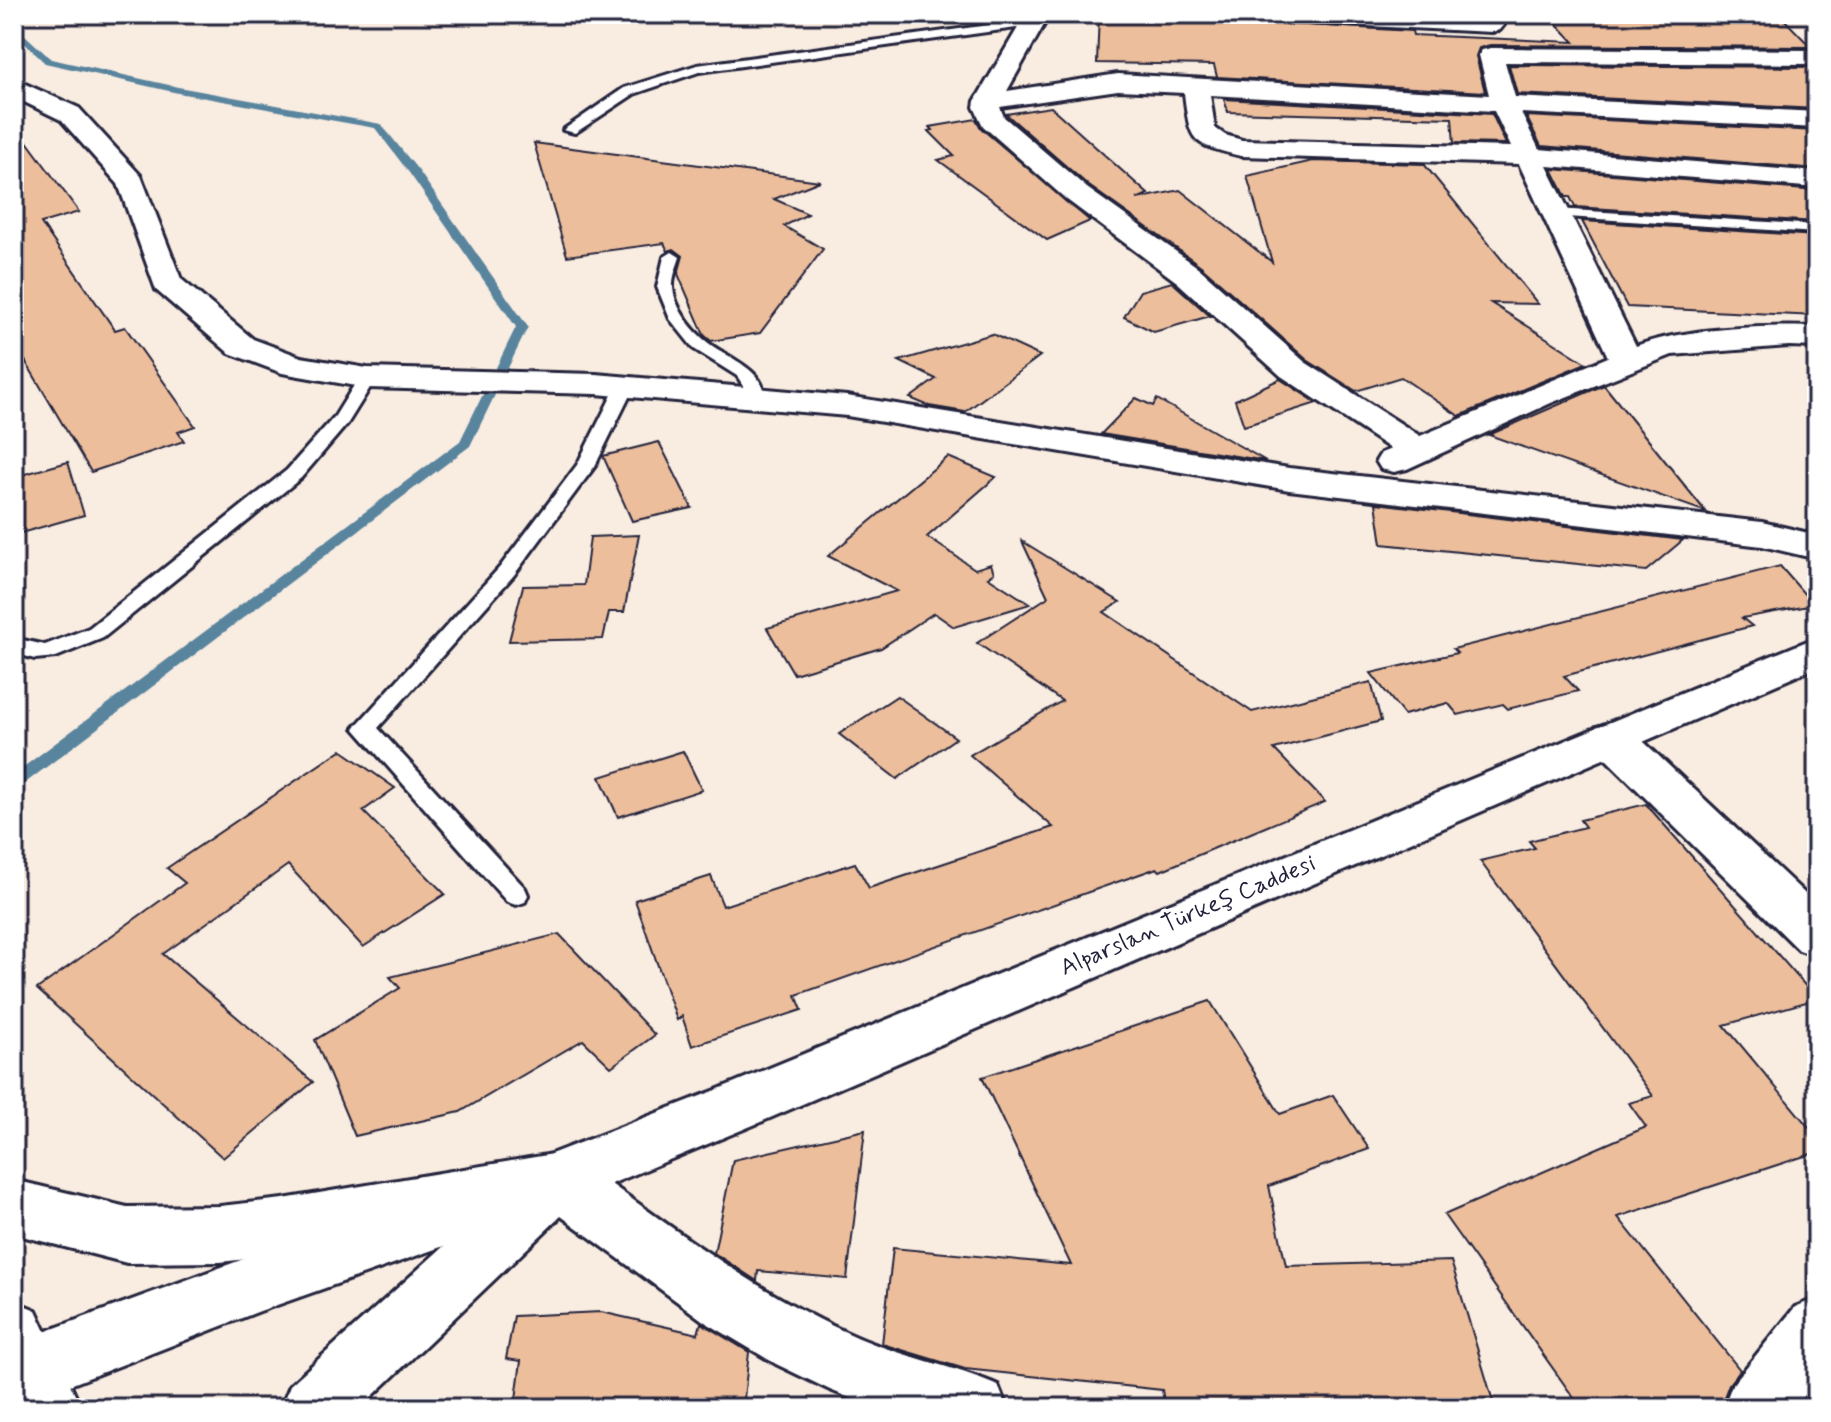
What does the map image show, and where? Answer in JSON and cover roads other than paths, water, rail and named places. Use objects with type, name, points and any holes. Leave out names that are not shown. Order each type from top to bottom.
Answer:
[{"type":"main road","points":[[1264,14],[1491,19],[1491,55],[1504,104],[1627,362]]},
{"type":"main road","points":[[1035,19],[988,101],[988,114],[997,126],[1077,194],[1188,275],[1293,369],[1350,409],[1418,450]]},
{"type":"main road","points":[[1491,55],[1817,57]]},
{"type":"main road","points":[[988,101],[1101,83],[1817,120]]},
{"type":"main road","points":[[14,87],[70,114],[131,182],[167,283],[241,346],[294,366],[367,378],[610,385],[847,406],[1340,485],[1762,534],[1817,547]]},
{"type":"main road","points":[[1196,87],[1202,131],[1227,145],[1529,156],[1817,180]]},
{"type":"main road","points":[[1340,485],[1539,396],[1666,346],[1789,336],[1817,337]]},
{"type":"main road","name":"Alparslan Türkeş Caddesi","points":[[559,1180],[1817,651]]},
{"type":"main road","points":[[1612,738],[1817,936]]},
{"type":"main road","points":[[27,1371],[260,1282],[559,1180]]},
{"type":"main road","points":[[313,1408],[559,1180]]},
{"type":"main road","points":[[14,1207],[127,1235],[220,1234],[283,1227],[559,1180],[677,1266],[767,1324],[835,1360],[917,1392],[975,1408]]},
{"type":"main road","points":[[1755,1408],[1817,1329]]},
{"type":"lane","points":[[570,130],[629,91],[697,69],[1035,19]]},
{"type":"lane","points":[[1556,213],[1817,229]]},
{"type":"lane","points":[[672,257],[665,286],[674,311],[700,345],[732,364],[750,380],[756,398]]},
{"type":"lane","points":[[14,645],[30,651],[56,649],[96,633],[294,474],[342,419],[367,378]]},
{"type":"lane","points":[[516,895],[365,728],[507,571],[586,466],[610,385]]},
{"type":"waterway","points":[[14,28],[48,61],[178,90],[378,126],[414,172],[522,327],[465,443],[14,783]]}]
